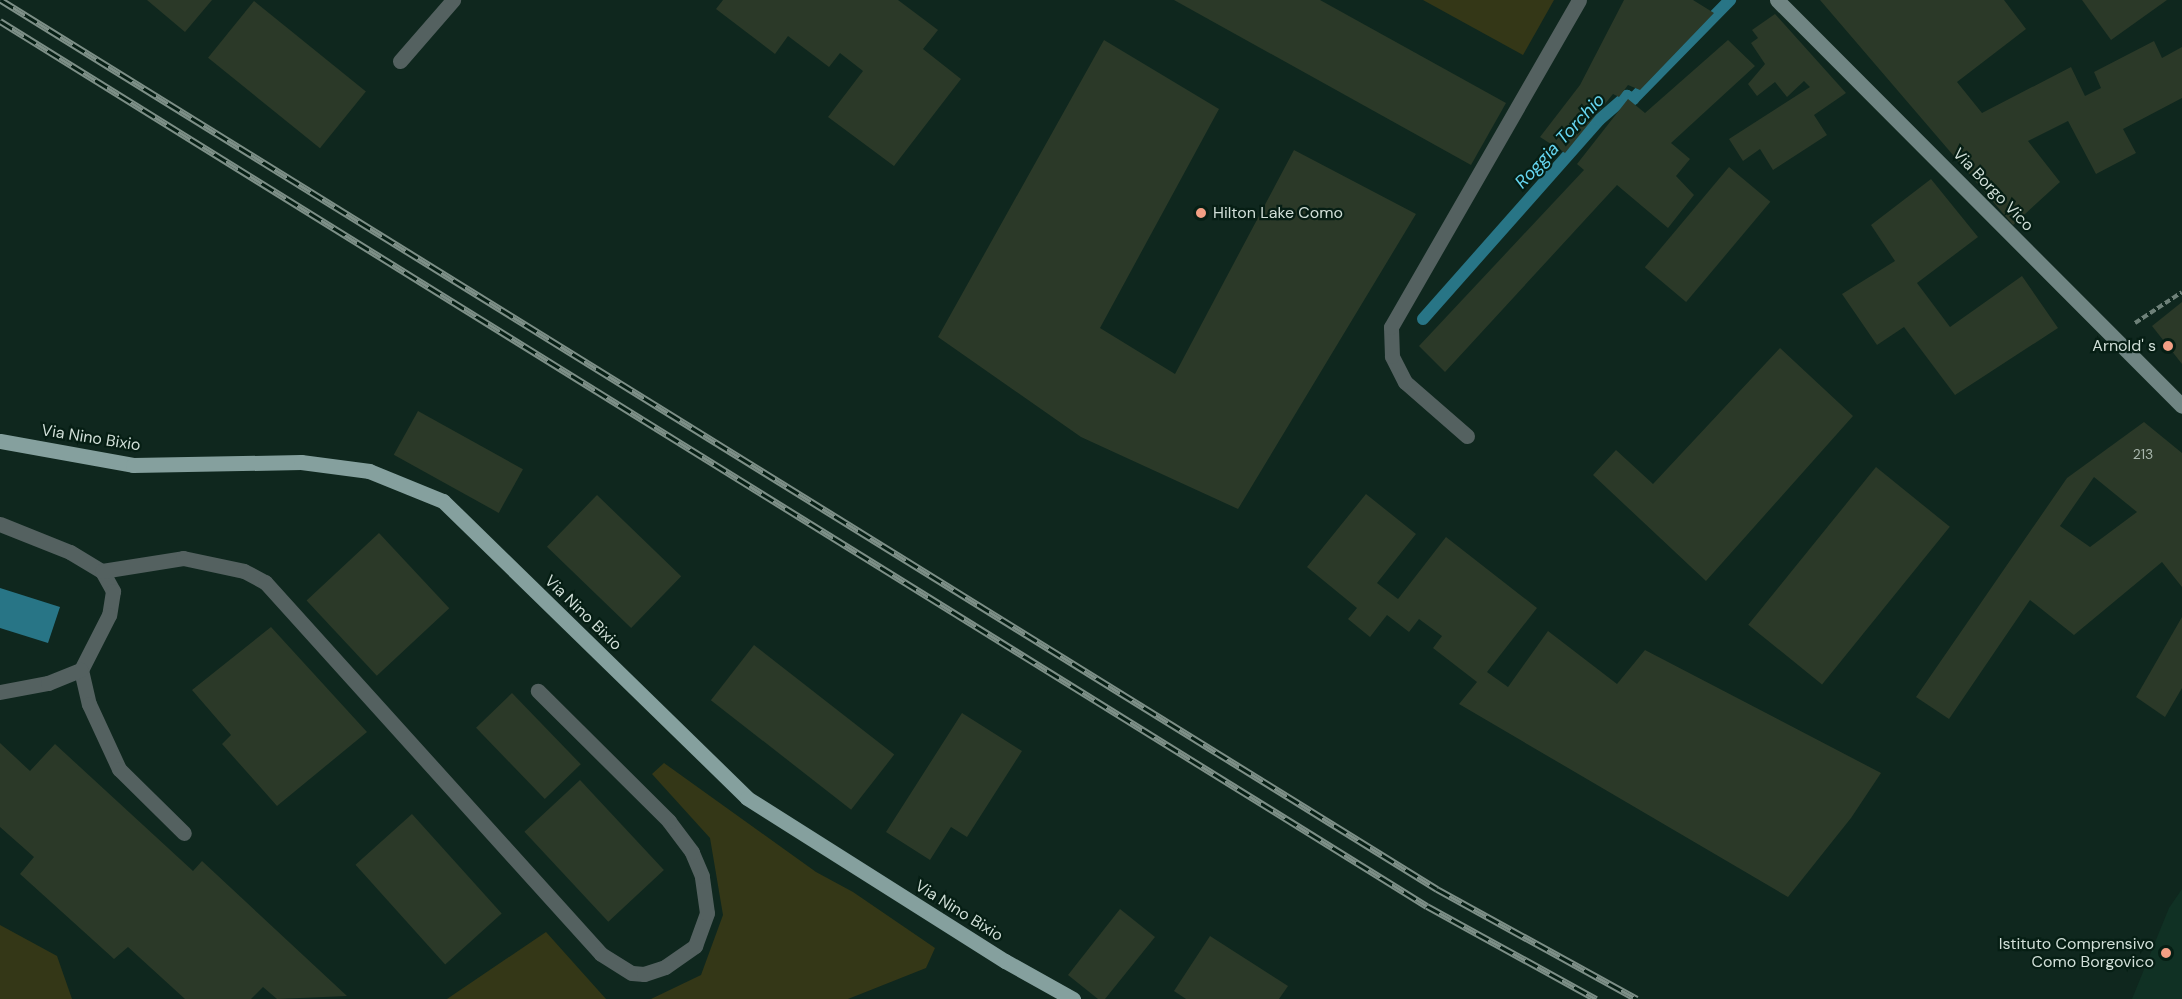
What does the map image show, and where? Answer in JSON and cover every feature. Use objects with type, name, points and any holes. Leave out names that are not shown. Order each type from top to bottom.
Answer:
[{"type":"main road","name":"Via Borgo Vico","points":[[1777,0],[2112,339],[2182,406]]},
{"type":"main road","name":"Via Nino Bixio","points":[[0,441],[133,465],[301,462],[369,471],[442,501],[747,798],[1005,961],[1073,999]]},
{"type":"street","points":[[400,61],[453,0]]},
{"type":"street","points":[[1467,436],[1405,382],[1392,356],[1391,327],[1579,0]]},
{"type":"street","points":[[0,524],[70,552],[102,571],[113,591],[109,615],[81,670],[89,704],[119,769],[184,833]]},
{"type":"street","points":[[102,571],[183,558],[244,571],[265,582],[602,954],[632,973],[644,974],[665,967],[694,946],[707,913],[702,876],[692,852],[669,821],[538,691]]},
{"type":"street","points":[[0,692],[48,683],[81,670]]},
{"type":"path","points":[[2112,339],[2182,292]]},
{"type":"shaded area","points":[[1423,0],[1554,0],[1523,55]]},
{"type":"shaded area","points":[[664,763],[816,872],[853,892],[935,948],[926,968],[848,999],[651,999],[701,975],[723,915],[710,838],[652,774]]},
{"type":"shaded area","name":"Istituto Comprensivo Como Borgovico","points":[[2182,889],[2182,999],[2132,999],[2169,908]]},
{"type":"shaded area","points":[[0,925],[57,956],[72,999],[0,999]]},
{"type":"shaded area","points":[[546,932],[606,999],[447,999]]},
{"type":"water","points":[[0,588],[60,607],[48,643],[0,628]]},
{"type":"building","points":[[147,0],[212,0],[185,32]]},
{"type":"building","points":[[723,0],[898,0],[938,30],[923,49],[961,79],[894,166],[828,117],[863,71],[840,53],[829,67],[788,36],[775,54],[716,9]]},
{"type":"building","points":[[1174,0],[1320,0],[1506,103],[1471,165]]},
{"type":"building","points":[[1624,0],[1693,0],[1714,13],[1640,90],[1628,85],[1619,97],[1613,94],[1565,153],[1540,137],[1580,85]]},
{"type":"building","points":[[1820,0],[2004,0],[2026,29],[1957,82],[1982,113],[2071,67],[2085,96],[2101,88],[2094,72],[2154,41],[2162,58],[2182,47],[2182,98],[2123,129],[2136,153],[2096,174],[2068,121],[2028,141],[2060,182],[2013,225]]},
{"type":"building","points":[[2082,0],[2167,0],[2111,40]]},
{"type":"building","points":[[254,1],[366,92],[320,148],[208,58]]},
{"type":"building","points":[[1775,14],[1846,93],[1814,115],[1827,135],[1773,170],[1760,149],[1743,161],[1729,139],[1810,87],[1804,81],[1787,97],[1775,82],[1757,96],[1748,84],[1765,64],[1751,43],[1758,38],[1752,30]]},
{"type":"building","points":[[1104,40],[1219,109],[1100,328],[1175,374],[1294,150],[1416,214],[1238,509],[1081,437],[938,337]]},
{"type":"building","points":[[1728,40],[1755,66],[1671,143],[1690,159],[1676,176],[1694,195],[1668,228],[1617,185],[1445,372],[1419,346],[1584,170],[1577,164],[1628,99],[1645,113]]},
{"type":"building","points":[[1729,167],[1770,202],[1686,302],[1645,267]]},
{"type":"building","points":[[1931,179],[1978,237],[1917,283],[1950,327],[2022,276],[2058,328],[1955,395],[1904,327],[1877,345],[1842,294],[1895,261],[1871,225]]},
{"type":"building","points":[[2182,302],[2182,364],[2152,326]]},
{"type":"building","points":[[1780,348],[1853,416],[1706,581],[1593,475],[1616,450],[1653,484]]},
{"type":"building","points":[[418,411],[523,469],[499,513],[394,455]]},
{"type":"building","points":[[2144,422],[2182,453],[2182,587],[2162,562],[2074,635],[2030,600],[1949,719],[1916,697],[2067,478]],"holes":[[[2094,477],[2137,512],[2090,547],[2060,526]]]},
{"type":"building","points":[[1876,467],[1950,527],[1822,685],[1748,625]]},
{"type":"building","points":[[1366,494],[1416,534],[1377,583],[1398,599],[1446,537],[1537,608],[1487,672],[1508,687],[1548,631],[1617,684],[1645,650],[1881,773],[1851,818],[1788,897],[1459,704],[1477,682],[1433,648],[1442,636],[1419,619],[1409,632],[1387,615],[1370,637],[1348,619],[1357,608],[1307,567]]},
{"type":"building","points":[[597,495],[681,576],[631,628],[547,547]]},
{"type":"building","points":[[379,533],[449,608],[377,676],[307,601]]},
{"type":"building","points":[[2182,617],[2182,688],[2165,717],[2136,697]]},
{"type":"building","points":[[271,627],[367,732],[277,806],[222,744],[231,735],[192,690]]},
{"type":"building","points":[[754,645],[894,755],[851,810],[711,700]]},
{"type":"building","points":[[512,693],[581,764],[545,799],[476,728]]},
{"type":"building","points":[[962,713],[1022,751],[967,837],[951,827],[930,860],[886,832]]},
{"type":"building","points":[[0,743],[30,771],[55,744],[193,871],[202,861],[347,996],[277,999],[263,987],[251,999],[185,999],[128,947],[114,959],[20,874],[34,857],[0,827]]},
{"type":"building","points":[[580,780],[664,870],[608,922],[524,832]]},
{"type":"building","points":[[412,814],[502,914],[445,964],[356,865]]},
{"type":"building","points":[[1120,909],[1155,937],[1105,999],[1098,999],[1068,975]]},
{"type":"building","points":[[1210,936],[1288,986],[1279,999],[1186,999],[1174,991]]},
{"type":"waterway","name":"Roggia Torchio","points":[[1423,319],[1599,120],[1627,96],[1633,99],[1730,0]]},
{"type":"railway","points":[[1,0],[1437,889],[1637,999]]},
{"type":"railway","points":[[0,21],[1427,906],[1596,999]]},
{"type":"place","name":"Hilton Lake Como","points":[[1201,213]]},
{"type":"place","name":"Arnold' s","points":[[2168,346]]},
{"type":"place","name":"Istituto Comprensivo Como Borgovico","points":[[2166,953]]}]
